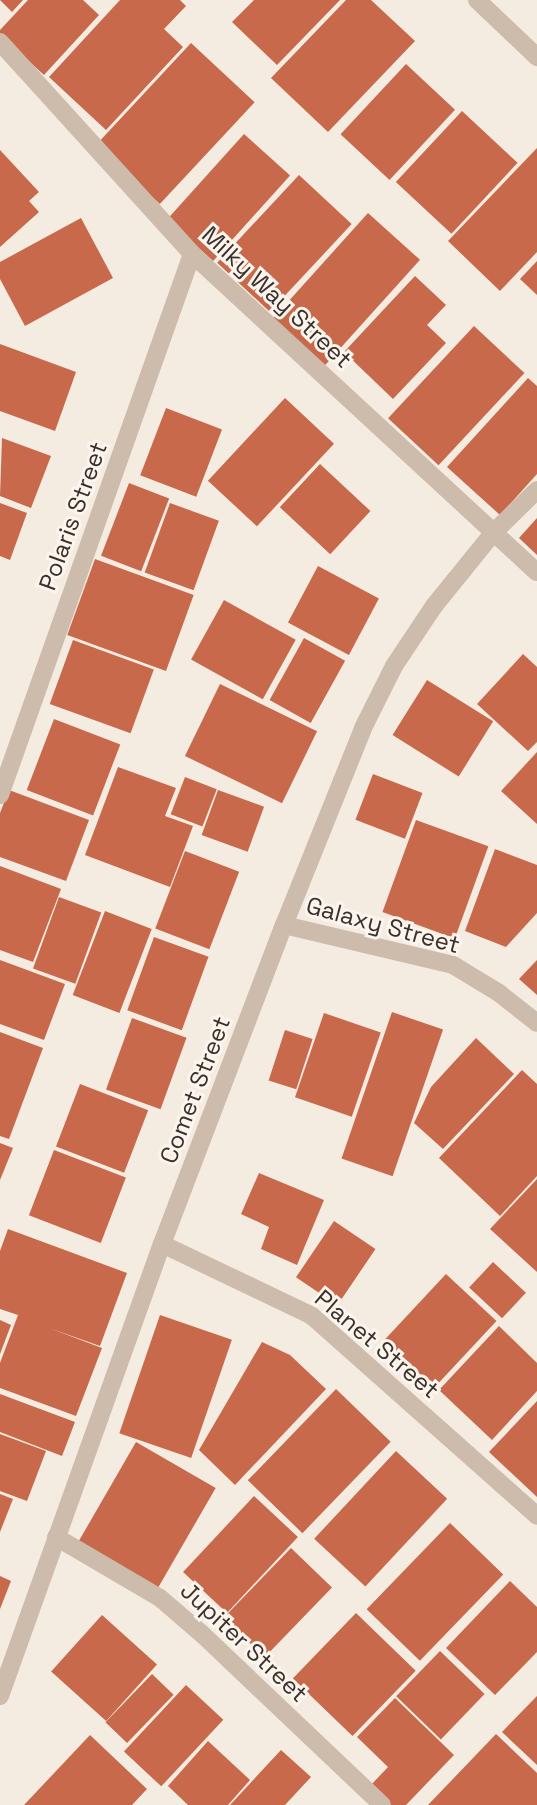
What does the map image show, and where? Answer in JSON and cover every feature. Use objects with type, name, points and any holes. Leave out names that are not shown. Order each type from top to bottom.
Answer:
[{"type":"street","points":[[485,3],[537,57]]},
{"type":"street","name":"Milky Way Street","points":[[0,42],[192,254],[537,572]]},
{"type":"street","name":"Polaris Street","points":[[0,795],[192,254]]},
{"type":"street","name":"Comet Street","points":[[0,1696],[162,1244],[284,925],[363,728],[394,666],[434,606],[494,532],[537,490]]},
{"type":"street","name":"Galaxy Street","points":[[284,925],[453,965],[499,993],[537,1023]]},
{"type":"street","name":"Planet Street","points":[[162,1244],[312,1316],[537,1516]]},
{"type":"street","name":"Jupiter Street","points":[[56,1537],[160,1598],[202,1634],[382,1805]]},
{"type":"building","points":[[0,0],[23,0],[12,12]]},
{"type":"building","points":[[28,0],[83,0],[99,15],[44,75],[0,35],[0,30]]},
{"type":"building","points":[[120,0],[180,0],[186,6],[164,29],[183,47],[106,130],[49,77]]},
{"type":"building","points":[[254,0],[340,0],[277,65],[232,22]]},
{"type":"building","points":[[346,0],[371,0],[415,41],[328,132],[271,78]]},
{"type":"building","points":[[191,43],[255,102],[160,204],[96,145]]},
{"type":"building","points":[[406,64],[455,110],[390,180],[341,134]]},
{"type":"building","points":[[462,111],[518,163],[451,234],[396,182]]},
{"type":"building","points":[[244,134],[290,175],[213,261],[167,219]]},
{"type":"building","points":[[537,148],[537,252],[500,291],[448,241]]},
{"type":"building","points":[[0,150],[39,192],[29,201],[39,212],[0,247]]},
{"type":"building","points":[[299,175],[352,224],[270,312],[217,263]]},
{"type":"building","points":[[368,213],[420,260],[325,365],[273,319]]},
{"type":"building","points":[[81,218],[113,278],[25,326],[0,279],[0,262]]},
{"type":"building","points":[[537,261],[537,295],[520,279]]},
{"type":"building","points":[[415,276],[446,305],[427,325],[446,343],[393,399],[344,352]]},
{"type":"building","points":[[474,326],[524,373],[439,465],[388,418]]},
{"type":"building","points":[[0,344],[76,372],[55,431],[0,411]]},
{"type":"building","points":[[528,378],[537,386],[537,474],[500,515],[447,467]]},
{"type":"building","points":[[285,398],[334,444],[257,526],[208,481]]},
{"type":"building","points":[[166,408],[222,430],[196,497],[140,475]]},
{"type":"building","points":[[2,438],[51,456],[31,508],[0,496]]},
{"type":"building","points":[[320,464],[370,511],[330,554],[280,507]]},
{"type":"building","points":[[129,483],[169,498],[141,571],[101,556]]},
{"type":"building","points":[[0,503],[27,513],[10,560],[0,556]]},
{"type":"building","points":[[170,503],[219,521],[194,590],[145,573]]},
{"type":"building","points":[[537,518],[537,555],[519,538]]},
{"type":"building","points":[[95,559],[194,595],[166,671],[67,635]]},
{"type":"building","points":[[318,566],[379,598],[349,655],[288,623]]},
{"type":"building","points":[[224,600],[296,640],[263,699],[191,659]]},
{"type":"building","points":[[304,638],[345,661],[311,723],[270,700]]},
{"type":"building","points":[[73,640],[154,669],[131,733],[50,704]]},
{"type":"building","points":[[523,654],[537,667],[537,742],[528,751],[477,704]]},
{"type":"building","points":[[427,680],[493,721],[459,776],[393,735]]},
{"type":"building","points":[[220,684],[317,731],[282,803],[185,756]]},
{"type":"building","points":[[54,719],[120,744],[93,815],[27,790]]},
{"type":"building","points":[[537,752],[537,824],[501,791]]},
{"type":"building","points":[[118,767],[176,788],[165,816],[193,826],[170,887],[85,855]]},
{"type":"building","points":[[373,774],[422,793],[405,839],[355,820]]},
{"type":"building","points":[[185,777],[217,789],[202,827],[171,814]]},
{"type":"building","points":[[9,790],[89,820],[66,881],[0,857],[0,813]]},
{"type":"building","points":[[218,790],[264,807],[248,852],[202,835]]},
{"type":"building","points":[[416,820],[488,846],[455,938],[382,912]]},
{"type":"building","points":[[495,849],[537,865],[537,913],[506,947],[465,931]]},
{"type":"building","points":[[185,851],[239,872],[209,949],[155,928]]},
{"type":"building","points":[[0,866],[61,889],[33,962],[0,950]]},
{"type":"building","points":[[59,897],[101,912],[75,984],[33,968]]},
{"type":"building","points":[[105,911],[152,929],[119,1013],[73,995]]},
{"type":"building","points":[[154,937],[209,957],[182,1030],[127,1010]]},
{"type":"building","points":[[0,960],[65,984],[44,1040],[0,1024]]},
{"type":"building","points":[[537,960],[537,995],[519,979]]},
{"type":"building","points":[[392,1012],[443,1030],[393,1176],[342,1159]]},
{"type":"building","points":[[324,1013],[381,1033],[352,1117],[295,1097]]},
{"type":"building","points":[[132,1018],[187,1038],[161,1109],[106,1089]]},
{"type":"building","points":[[285,1030],[313,1039],[296,1089],[269,1080]]},
{"type":"building","points":[[0,1032],[43,1048],[9,1139],[0,1136]]},
{"type":"building","points":[[476,1038],[514,1074],[443,1149],[414,1123],[431,1087]]},
{"type":"building","points":[[522,1070],[537,1084],[537,1176],[500,1216],[439,1158]]},
{"type":"building","points":[[80,1084],[148,1110],[124,1173],[56,1147]]},
{"type":"building","points":[[0,1143],[13,1148],[0,1180]]},
{"type":"building","points":[[54,1150],[126,1178],[101,1243],[29,1215]]},
{"type":"building","points":[[259,1173],[324,1200],[297,1265],[261,1249],[269,1227],[241,1214]]},
{"type":"building","points":[[537,1179],[537,1272],[490,1229]]},
{"type":"building","points":[[334,1221],[375,1249],[337,1305],[296,1277]]},
{"type":"building","points":[[8,1229],[127,1273],[100,1346],[49,1328],[102,1348],[76,1416],[0,1388],[0,1363],[18,1315],[0,1309],[0,1251]]},
{"type":"building","points":[[493,1262],[526,1293],[502,1318],[469,1288]]},
{"type":"building","points":[[446,1274],[496,1321],[434,1388],[384,1341]]},
{"type":"building","points":[[160,1315],[232,1340],[191,1458],[119,1433]]},
{"type":"building","points":[[0,1320],[11,1325],[0,1354]]},
{"type":"building","points":[[499,1326],[537,1363],[537,1391],[492,1440],[439,1390]]},
{"type":"building","points":[[262,1342],[290,1355],[326,1389],[235,1485],[199,1450]]},
{"type":"building","points":[[336,1389],[391,1442],[302,1533],[248,1480]]},
{"type":"building","points":[[0,1394],[75,1422],[62,1456],[0,1432]]},
{"type":"building","points":[[537,1401],[537,1497],[489,1452]]},
{"type":"building","points":[[0,1434],[46,1451],[27,1501],[0,1491]]},
{"type":"building","points":[[136,1442],[216,1488],[157,1589],[78,1543]]},
{"type":"building","points":[[396,1451],[447,1499],[365,1587],[314,1539]]},
{"type":"building","points":[[0,1494],[13,1499],[0,1532]]},
{"type":"building","points":[[254,1496],[298,1537],[227,1613],[183,1572]]},
{"type":"building","points":[[450,1523],[503,1574],[420,1661],[367,1609]]},
{"type":"building","points":[[291,1548],[332,1588],[265,1657],[224,1618]]},
{"type":"building","points":[[0,1576],[11,1581],[0,1609]]},
{"type":"building","points":[[510,1581],[537,1607],[537,1652],[495,1695],[446,1648]]},
{"type":"building","points":[[356,1613],[416,1671],[352,1736],[293,1678]]},
{"type":"building","points":[[102,1615],[157,1665],[106,1721],[51,1671]]},
{"type":"building","points":[[440,1651],[485,1694],[441,1739],[396,1696]]},
{"type":"building","points":[[152,1674],[174,1695],[127,1743],[105,1722]]},
{"type":"building","points":[[186,1685],[223,1720],[161,1786],[124,1752]]},
{"type":"building","points":[[537,1696],[537,1765],[502,1732]]},
{"type":"building","points":[[395,1698],[454,1755],[406,1805],[391,1805],[370,1786],[388,1767],[357,1737]]},
{"type":"building","points":[[496,1734],[537,1773],[537,1805],[428,1805]]},
{"type":"building","points":[[90,1735],[147,1789],[132,1805],[24,1805]]},
{"type":"building","points":[[208,1741],[250,1780],[228,1805],[188,1805],[168,1786]]},
{"type":"building","points":[[281,1750],[311,1777],[285,1805],[230,1805]]}]
